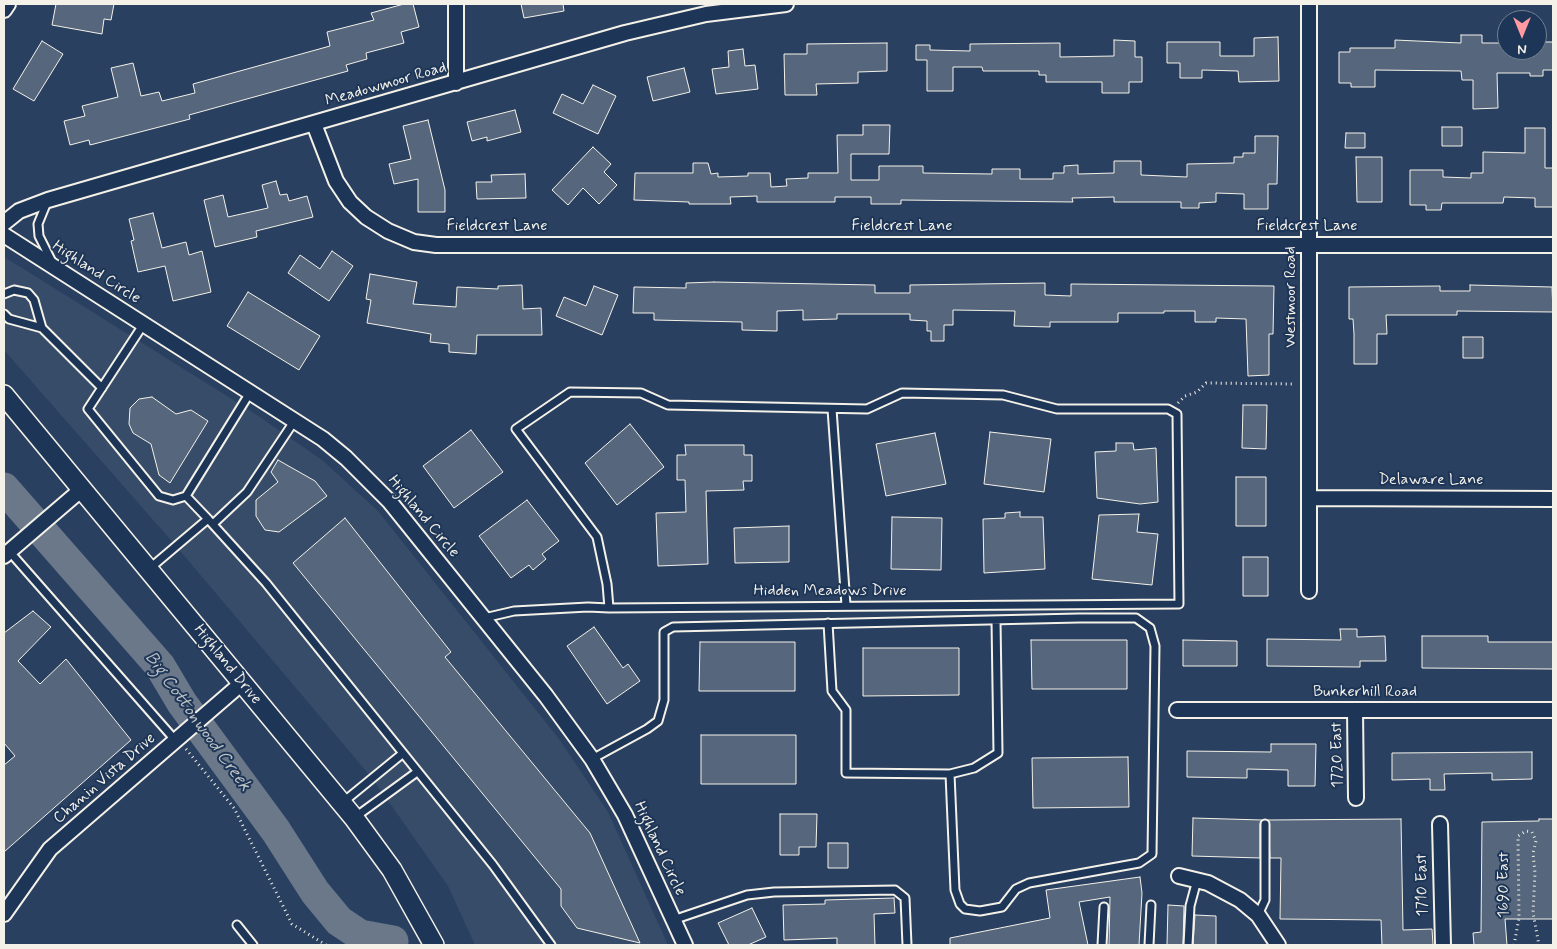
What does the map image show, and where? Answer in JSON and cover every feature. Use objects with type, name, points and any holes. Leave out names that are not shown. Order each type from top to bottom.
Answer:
[{"type":"main road","name":"Highland Drive","points":[[4,395],[354,818],[392,870],[434,945]]},
{"type":"street","points":[[4,10],[8,4]]},
{"type":"street","points":[[456,4],[456,83]]},
{"type":"street","name":"Meadowmoor Road","points":[[4,223],[19,212],[48,200],[625,33],[706,14],[786,4]]},
{"type":"street","name":"Westmoor Road","points":[[1309,4],[1309,591]]},
{"type":"street","name":"Fieldcrest Lane","points":[[314,124],[336,181],[350,202],[373,222],[388,231],[414,242],[474,245],[1553,245]]},
{"type":"street","name":"Highland Circle","points":[[4,235],[295,420],[346,458],[390,502],[551,702],[592,759],[624,815],[685,945]]},
{"type":"street","points":[[6,554],[82,489]]},
{"type":"street","name":"Delaware Lane","points":[[1309,498],[1553,499]]},
{"type":"street","name":"Chanin Vista Drive","points":[[4,914],[50,849],[242,683]]},
{"type":"street","name":"Bunkerhill Road","points":[[1177,710],[1553,710]]},
{"type":"street","name":"1720 East","points":[[1355,710],[1356,798]]},
{"type":"street","name":"1710 East","points":[[1440,824],[1443,945]]},
{"type":"street","points":[[1179,876],[1197,880],[1230,893],[1258,915],[1278,945]]},
{"type":"lane","points":[[48,200],[38,224],[39,236],[56,269]]},
{"type":"lane","points":[[4,294],[19,289],[28,293],[34,300],[42,328],[102,388]]},
{"type":"lane","points":[[4,314],[9,319],[42,328]]},
{"type":"lane","points":[[144,325],[88,409],[159,496],[173,500],[186,496],[251,392]]},
{"type":"lane","points":[[609,608],[608,584],[597,537],[516,430],[565,394],[576,391],[641,393],[668,405],[832,409],[872,408],[902,394],[1003,395],[1057,408],[1172,410]]},
{"type":"lane","points":[[832,409],[846,605]]},
{"type":"lane","name":"Hidden Meadows Drive","points":[[483,618],[514,611],[609,608],[1178,604],[1178,422],[1177,414],[1172,410]]},
{"type":"lane","points":[[149,570],[247,492],[295,420]]},
{"type":"lane","points":[[186,496],[266,583],[493,865],[551,945]]},
{"type":"lane","points":[[6,554],[176,740]]},
{"type":"lane","points":[[592,759],[647,730],[658,721],[664,700],[664,632],[673,627],[1136,618],[1150,628],[1155,646],[1152,854],[1139,863],[1029,882],[1016,888],[1002,907],[980,912],[965,909],[960,904],[955,890],[950,774]]},
{"type":"lane","points":[[828,623],[832,692],[846,710],[846,772],[950,774],[974,768],[998,753],[996,620]]},
{"type":"lane","points":[[341,804],[402,754]]},
{"type":"lane","points":[[354,818],[417,772]]},
{"type":"lane","points":[[1258,915],[1265,900],[1265,824]]},
{"type":"lane","points":[[1188,945],[1190,906],[1197,880]]},
{"type":"lane","points":[[673,920],[756,894],[896,890],[904,898],[907,945]]},
{"type":"lane","points":[[1149,945],[1151,905]]},
{"type":"lane","points":[[1102,945],[1104,907]]},
{"type":"lane","points":[[237,925],[253,945]]},
{"type":"path","points":[[1172,410],[1181,399],[1197,392],[1206,383],[1294,384]]},
{"type":"path","points":[[176,740],[193,756],[234,808],[292,924],[326,945]]},
{"type":"path","name":"1690 East","points":[[1514,945],[1519,918],[1518,836],[1526,831],[1532,832],[1536,841],[1533,853],[1535,897],[1533,914],[1539,945]]},
{"type":"shaded area","points":[[6,258],[251,411],[322,460],[378,511],[559,739],[608,812],[668,945],[475,945],[448,886],[372,778],[176,546],[4,350],[4,260]]},
{"type":"building","points":[[56,4],[114,4],[111,20],[104,19],[102,34],[52,25]]},
{"type":"building","points":[[404,4],[413,4],[419,27],[401,32],[404,43],[366,53],[367,59],[346,65],[348,71],[189,115],[190,119],[90,145],[89,140],[70,145],[64,121],[85,116],[82,106],[118,97],[111,68],[133,63],[141,96],[159,92],[162,101],[195,93],[193,84],[330,46],[327,32],[374,20],[371,13]]},
{"type":"building","points":[[521,4],[563,4],[564,11],[524,18]]},
{"type":"building","points":[[1461,35],[1482,35],[1482,43],[1497,43],[1497,60],[1547,60],[1547,42],[1553,42],[1553,70],[1543,70],[1543,76],[1530,76],[1530,73],[1497,73],[1498,108],[1473,109],[1473,80],[1462,80],[1461,71],[1375,70],[1375,87],[1351,87],[1351,83],[1339,83],[1339,52],[1350,52],[1350,48],[1395,48],[1395,40],[1461,43]]},
{"type":"building","points":[[1278,37],[1279,81],[1239,82],[1238,71],[1202,70],[1202,78],[1180,78],[1180,63],[1167,63],[1167,42],[1220,42],[1220,56],[1254,56],[1254,38]]},
{"type":"building","points":[[1114,40],[1135,41],[1135,57],[1142,57],[1142,82],[1129,82],[1129,93],[1102,93],[1102,82],[1046,82],[1046,75],[1039,75],[1039,71],[983,71],[982,67],[953,67],[953,91],[927,91],[927,60],[916,60],[916,45],[930,45],[930,50],[970,51],[970,44],[1060,43],[1060,57],[1114,56]]},
{"type":"building","points":[[42,41],[63,54],[34,101],[13,89]]},
{"type":"building","points":[[887,43],[887,71],[858,72],[858,83],[816,84],[817,95],[785,95],[784,54],[807,54],[807,44]]},
{"type":"building","points":[[743,49],[745,66],[755,65],[758,89],[716,94],[712,69],[729,67],[728,51]]},
{"type":"building","points":[[684,68],[690,92],[653,101],[647,77]]},
{"type":"building","points":[[593,85],[616,96],[598,134],[553,113],[562,94],[583,104]]},
{"type":"building","points":[[515,110],[521,132],[487,141],[487,137],[472,141],[467,122]]},
{"type":"building","points":[[428,120],[445,190],[445,212],[418,212],[418,179],[394,184],[389,164],[411,159],[403,126]]},
{"type":"building","points":[[863,125],[890,125],[889,154],[851,154],[851,180],[879,180],[879,166],[923,166],[923,173],[992,174],[992,169],[1020,169],[1020,179],[1053,179],[1053,173],[1064,173],[1064,166],[1078,165],[1078,174],[1114,173],[1114,161],[1141,161],[1141,175],[1187,177],[1187,164],[1234,163],[1234,157],[1243,157],[1243,153],[1255,153],[1255,136],[1278,136],[1277,184],[1268,184],[1268,209],[1244,209],[1244,194],[1216,193],[1216,202],[1199,203],[1199,208],[1181,208],[1181,202],[1114,202],[1114,197],[1072,198],[1073,202],[901,200],[901,204],[871,204],[871,197],[835,197],[835,202],[757,202],[757,196],[730,197],[731,204],[689,204],[689,202],[634,200],[635,173],[693,173],[693,163],[708,163],[711,174],[718,173],[718,177],[748,176],[748,173],[770,173],[771,187],[787,186],[786,179],[808,178],[808,173],[838,173],[837,135],[863,135]]},
{"type":"building","points":[[1442,127],[1462,127],[1462,146],[1442,146]]},
{"type":"building","points":[[1525,128],[1545,128],[1545,168],[1553,168],[1553,207],[1535,207],[1535,198],[1504,197],[1503,203],[1442,203],[1441,210],[1426,210],[1426,205],[1410,205],[1410,170],[1443,170],[1443,177],[1471,178],[1471,173],[1483,173],[1483,152],[1525,153]]},
{"type":"building","points":[[1346,133],[1365,133],[1365,148],[1345,148]]},
{"type":"building","points":[[593,147],[611,164],[604,172],[617,185],[599,204],[583,188],[568,205],[552,190]]},
{"type":"building","points":[[1356,157],[1382,157],[1382,202],[1357,202]]},
{"type":"building","points":[[525,174],[526,198],[477,199],[476,182],[492,182],[491,175]]},
{"type":"building","points":[[276,181],[280,195],[287,194],[289,201],[307,196],[313,217],[256,231],[257,237],[215,247],[204,200],[223,195],[228,217],[268,208],[262,185]]},
{"type":"building","points":[[153,213],[162,248],[186,242],[189,255],[202,251],[211,292],[173,301],[165,266],[138,272],[131,241],[134,240],[129,219]]},
{"type":"building","points":[[332,251],[353,266],[329,301],[288,273],[300,255],[320,269]]},
{"type":"building","points":[[370,274],[417,282],[413,304],[456,307],[457,287],[498,289],[498,286],[522,285],[523,309],[541,308],[542,335],[477,335],[476,354],[449,352],[449,344],[430,342],[431,334],[367,323],[371,300],[366,299]]},
{"type":"building","points":[[686,283],[875,285],[875,293],[910,293],[910,285],[1045,283],[1045,295],[1071,296],[1071,284],[1274,286],[1273,334],[1269,334],[1269,375],[1248,376],[1246,319],[1216,318],[1216,322],[1195,322],[1195,311],[1118,313],[1118,322],[1050,322],[1050,327],[1014,326],[1015,311],[953,310],[953,325],[944,325],[944,341],[931,341],[931,331],[927,331],[927,321],[910,320],[910,314],[837,314],[837,319],[803,320],[803,310],[777,311],[777,331],[742,330],[742,322],[654,320],[654,313],[633,313],[634,287],[686,288]]},
{"type":"building","points":[[1470,285],[1552,287],[1553,312],[1457,311],[1457,315],[1386,315],[1387,334],[1377,334],[1377,364],[1354,364],[1353,319],[1349,319],[1349,287],[1440,286],[1440,291],[1470,291]]},
{"type":"building","points":[[594,286],[618,295],[602,335],[556,316],[564,297],[586,306]]},
{"type":"building","points":[[248,292],[320,336],[299,370],[227,326]]},
{"type":"building","points":[[1463,337],[1483,337],[1483,358],[1463,358]]},
{"type":"building","points":[[152,397],[176,414],[191,410],[208,421],[170,483],[159,475],[151,444],[133,433],[129,424],[130,408],[139,399]]},
{"type":"building","points":[[1243,405],[1267,405],[1266,449],[1242,448]]},
{"type":"building","points":[[630,424],[664,467],[617,505],[585,463]]},
{"type":"building","points":[[471,430],[503,472],[454,508],[423,466]]},
{"type":"building","points":[[990,432],[1051,439],[1044,492],[984,484]]},
{"type":"building","points":[[935,433],[946,484],[886,496],[876,444]]},
{"type":"building","points":[[1116,443],[1133,443],[1134,450],[1156,448],[1158,502],[1140,504],[1097,498],[1095,452],[1116,451]]},
{"type":"building","points":[[685,445],[744,445],[744,455],[752,455],[752,481],[743,481],[744,490],[706,491],[708,564],[658,566],[656,513],[686,512],[685,480],[677,480],[677,455],[686,455]]},
{"type":"building","points":[[278,460],[315,481],[327,496],[279,532],[265,530],[256,516],[256,500],[278,482],[271,472]]},
{"type":"building","points":[[1236,477],[1266,477],[1266,526],[1236,526]]},
{"type":"building","points":[[527,500],[559,541],[542,554],[546,559],[533,570],[529,565],[511,578],[479,536]]},
{"type":"building","points":[[1020,512],[1020,517],[1043,517],[1045,569],[984,573],[983,519],[1005,518],[1005,513]]},
{"type":"building","points":[[1139,514],[1137,532],[1158,534],[1152,585],[1092,579],[1099,515]]},
{"type":"building","points":[[892,517],[942,518],[941,570],[891,569]]},
{"type":"building","points":[[345,518],[451,652],[445,657],[590,833],[640,943],[577,928],[561,906],[561,889],[293,563]]},
{"type":"building","points":[[789,526],[789,562],[735,563],[734,528]]},
{"type":"building","points":[[1243,557],[1268,557],[1268,596],[1243,596]]},
{"type":"building","points":[[33,611],[51,627],[18,661],[40,684],[66,659],[131,740],[4,852],[4,765],[15,756],[4,743],[4,633]]},
{"type":"building","points":[[594,627],[623,668],[628,664],[640,681],[607,704],[567,646]]},
{"type":"building","points":[[1340,629],[1357,629],[1357,637],[1385,636],[1386,661],[1360,661],[1360,667],[1267,666],[1267,639],[1341,640]]},
{"type":"building","points":[[1422,636],[1488,636],[1488,642],[1553,642],[1553,669],[1422,668]]},
{"type":"building","points":[[1031,640],[1127,640],[1127,689],[1032,689]]},
{"type":"building","points":[[1183,640],[1237,641],[1237,666],[1183,666]]},
{"type":"building","points":[[700,642],[795,642],[795,691],[699,691]]},
{"type":"building","points":[[863,648],[959,648],[959,695],[863,696]]},
{"type":"building","points":[[701,735],[796,735],[796,784],[701,784]]},
{"type":"building","points":[[1271,744],[1316,744],[1315,786],[1288,786],[1288,770],[1247,769],[1247,778],[1187,777],[1187,751],[1271,752]]},
{"type":"building","points":[[1532,752],[1532,779],[1492,780],[1492,773],[1444,774],[1445,790],[1430,790],[1430,779],[1392,780],[1392,753]]},
{"type":"building","points":[[1128,757],[1129,807],[1033,808],[1032,758]]},
{"type":"building","points":[[780,814],[817,814],[816,847],[799,847],[799,855],[780,855]]},
{"type":"building","points":[[1193,818],[1262,820],[1260,824],[1260,858],[1192,856]]},
{"type":"building","points":[[1401,819],[1403,930],[1432,929],[1433,945],[1382,945],[1381,920],[1280,919],[1281,858],[1270,858],[1268,820]]},
{"type":"building","points":[[1539,819],[1553,819],[1553,919],[1505,919],[1507,945],[1474,945],[1473,933],[1481,932],[1482,822],[1539,821]]},
{"type":"building","points":[[828,843],[848,843],[848,868],[828,868]]},
{"type":"building","points":[[1140,877],[1142,893],[1139,945],[1109,945],[1110,897],[1079,902],[1088,945],[950,945],[950,938],[1050,918],[1046,890]]},
{"type":"building","points":[[894,898],[895,913],[874,914],[875,945],[837,945],[837,938],[784,940],[783,905],[825,904],[825,900]]},
{"type":"building","points":[[1168,905],[1184,906],[1183,945],[1167,945]]},
{"type":"building","points":[[752,908],[766,937],[748,945],[729,945],[718,923]]},
{"type":"building","points":[[1195,915],[1216,916],[1216,945],[1193,945]]},
{"type":"waterway","name":"Big Cottonwood Creek","points":[[4,488],[160,666],[182,703],[276,831],[315,892],[339,921],[360,935],[393,941]]}]
